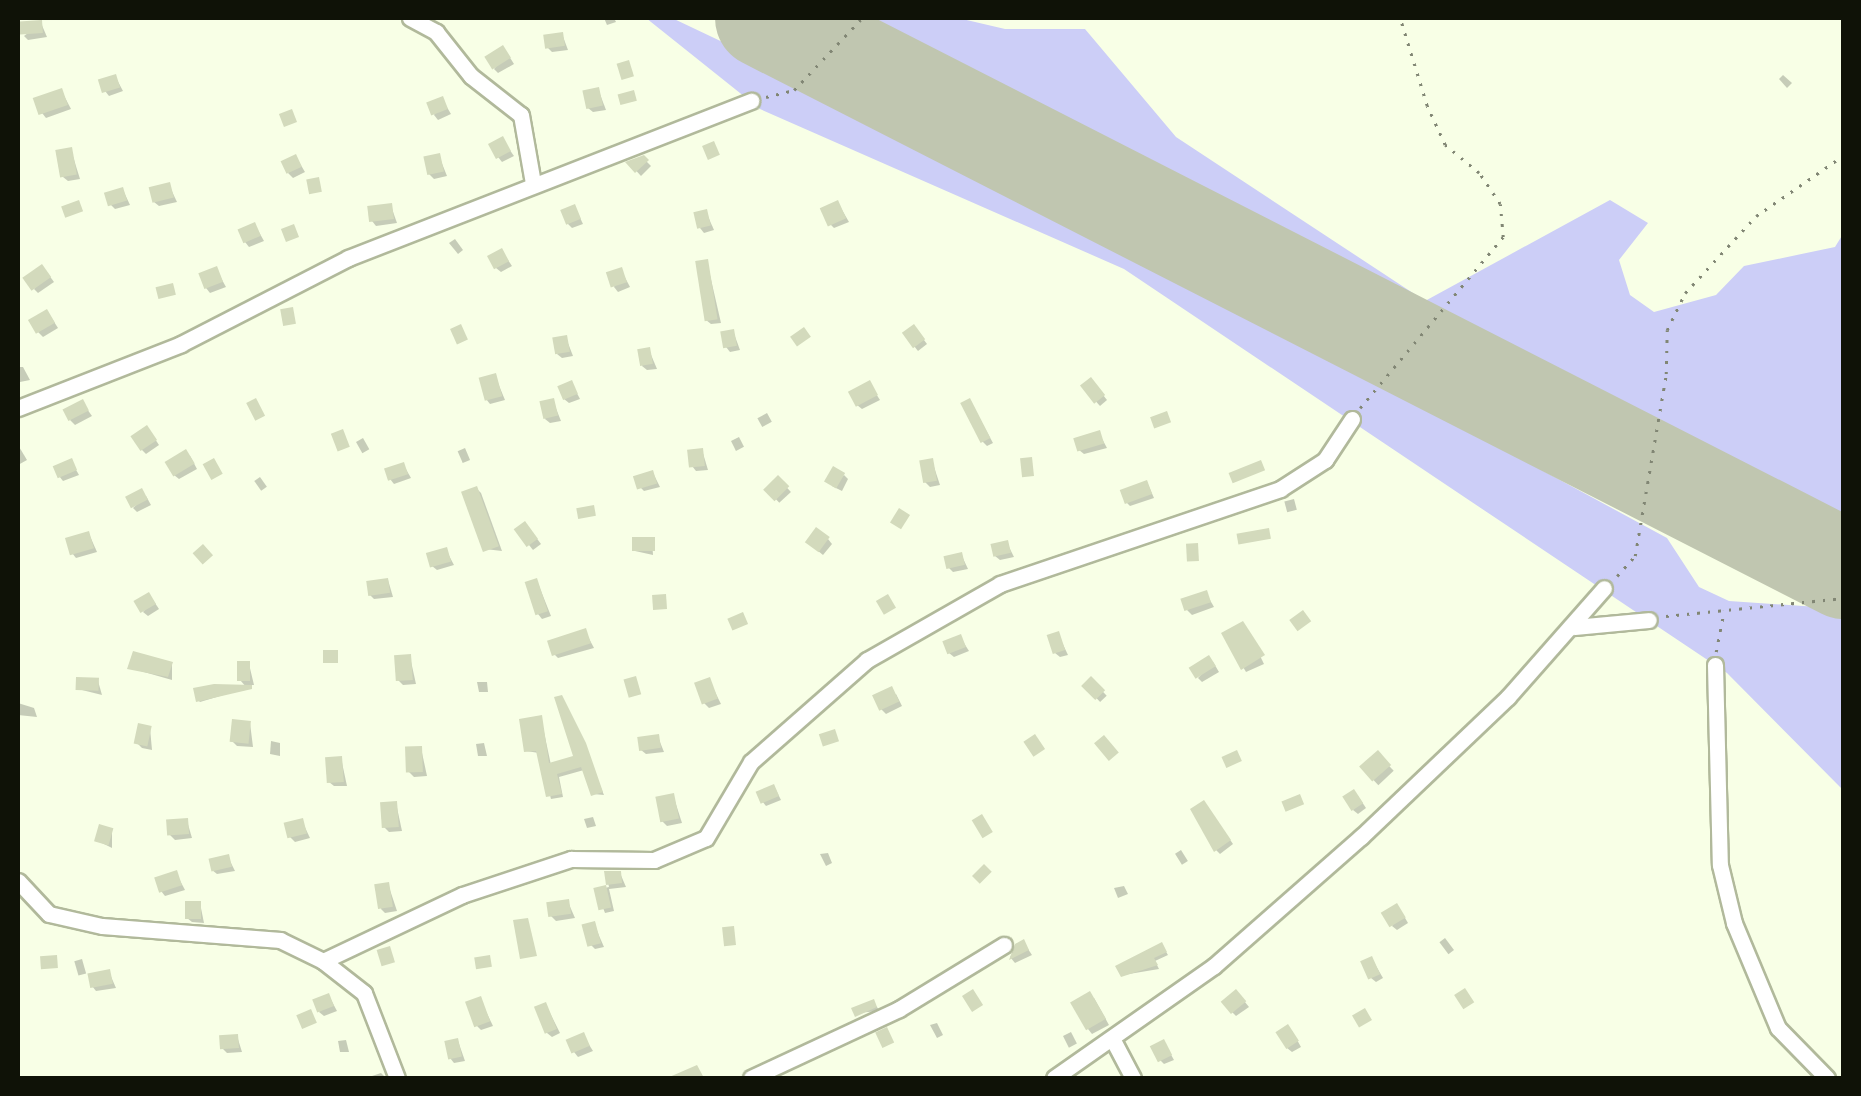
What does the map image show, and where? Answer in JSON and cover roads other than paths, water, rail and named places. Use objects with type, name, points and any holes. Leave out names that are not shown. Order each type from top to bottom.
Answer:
[{"type":"street","points":[[410,18],[436,32],[471,76],[521,115],[533,184]]},
{"type":"street","points":[[18,408],[181,344],[348,258],[751,101]]},
{"type":"street","points":[[322,961],[462,895],[570,859],[654,860],[706,838],[750,762],[867,660],[1000,584],[1280,489],[1325,460],[1352,419]]},
{"type":"street","points":[[1054,1078],[1114,1042],[1214,966],[1361,838],[1574,627],[1604,588]]},
{"type":"street","points":[[1574,627],[1649,620]]},
{"type":"street","points":[[1714,665],[1720,866],[1734,923],[1778,1028],[1828,1078]]},
{"type":"street","points":[[18,881],[49,914],[102,926],[280,940],[322,961],[364,994],[397,1078]]},
{"type":"street","points":[[751,1078],[899,1008],[1004,945]]},
{"type":"street","points":[[1114,1042],[1133,1078]]}]
